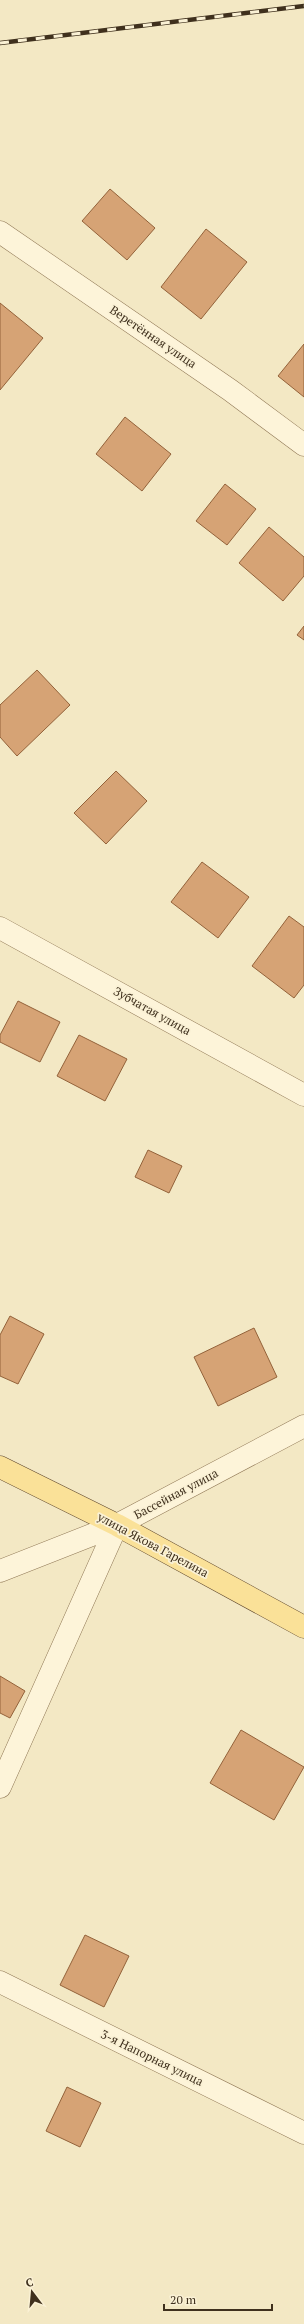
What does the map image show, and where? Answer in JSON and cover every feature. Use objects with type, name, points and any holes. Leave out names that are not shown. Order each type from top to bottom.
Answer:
[{"type":"main road","name":"улица Якова Гарелина","points":[[0,1467],[117,1525],[304,1627]]},
{"type":"street","name":"Веретённая улица","points":[[0,232],[230,390],[304,445]]},
{"type":"street","name":"Зубчатая улица","points":[[0,928],[304,1095]]},
{"type":"street","name":"Бассейная улица","points":[[0,1571],[117,1525],[304,1426]]},
{"type":"street","points":[[0,1787],[117,1525]]},
{"type":"street","name":"3-я Напорная улица","points":[[0,1982],[304,2133]]},
{"type":"building","points":[[110,189],[155,228],[127,260],[82,221]]},
{"type":"building","points":[[206,229],[247,262],[201,319],[161,287]]},
{"type":"building","points":[[0,303],[43,338],[0,390]]},
{"type":"building","points":[[304,344],[304,397],[278,376]]},
{"type":"building","points":[[125,417],[171,454],[142,491],[96,454]]},
{"type":"building","points":[[225,484],[256,509],[227,545],[196,521]]},
{"type":"building","points":[[269,527],[304,557],[304,576],[283,601],[239,563]]},
{"type":"building","points":[[304,626],[304,640],[297,635]]},
{"type":"building","points":[[37,670],[70,705],[17,756],[0,737],[0,705]]},
{"type":"building","points":[[116,771],[147,801],[106,844],[74,813]]},
{"type":"building","points":[[202,862],[249,897],[218,938],[171,902]]},
{"type":"building","points":[[289,916],[304,927],[304,985],[294,998],[252,966]]},
{"type":"building","points":[[18,1001],[60,1022],[40,1062],[0,1042],[0,1035]]},
{"type":"building","points":[[79,1035],[127,1059],[105,1101],[57,1076]]},
{"type":"building","points":[[148,1150],[182,1166],[169,1193],[135,1177]]},
{"type":"building","points":[[10,1316],[44,1334],[18,1384],[0,1376],[0,1335]]},
{"type":"building","points":[[254,1328],[277,1377],[218,1406],[194,1357]]},
{"type":"building","points":[[0,1676],[25,1691],[10,1718],[0,1713]]},
{"type":"building","points":[[241,1730],[304,1767],[274,1820],[210,1783]]},
{"type":"building","points":[[85,1935],[129,1956],[104,2007],[60,1985]]},
{"type":"building","points":[[67,2087],[101,2103],[80,2147],[46,2131]]},
{"type":"railway","points":[[0,43],[304,6]]}]
